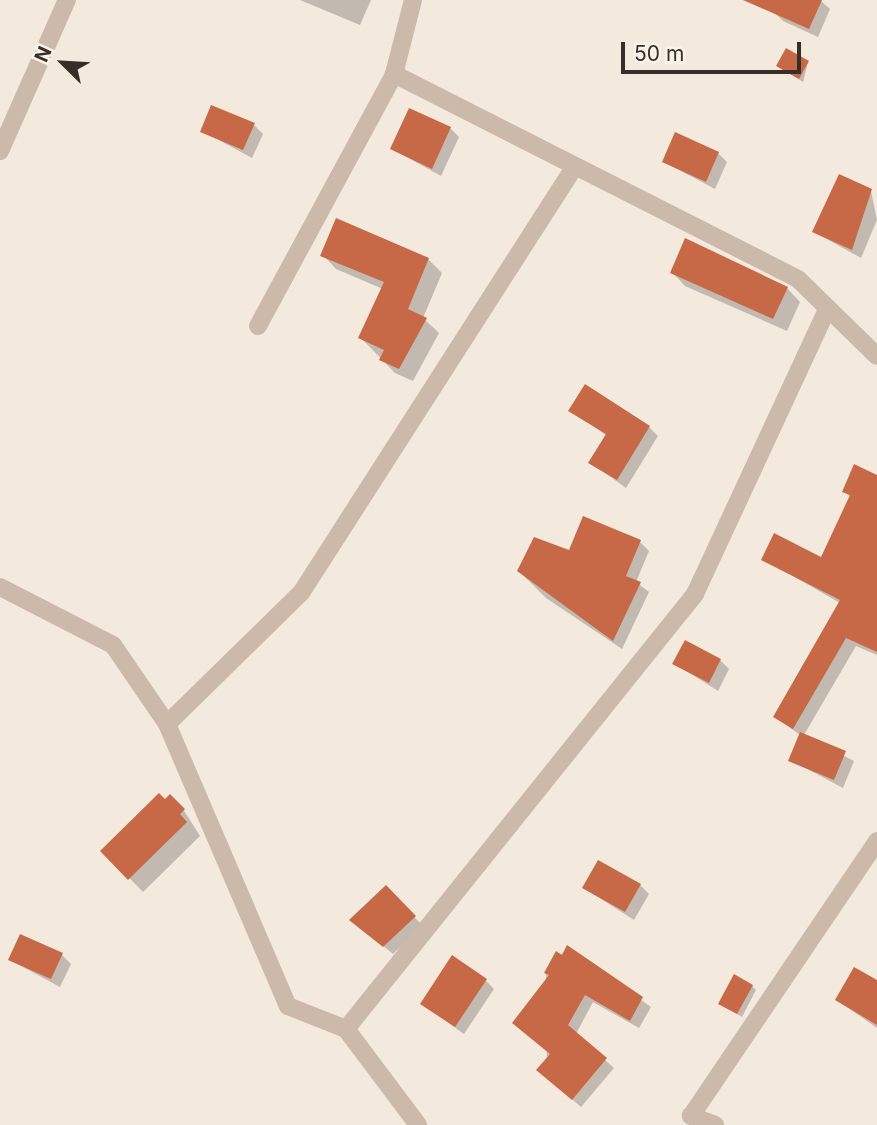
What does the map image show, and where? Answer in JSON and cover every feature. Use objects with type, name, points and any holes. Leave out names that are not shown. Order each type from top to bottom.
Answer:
[{"type":"street","points":[[0,151],[67,0]]},
{"type":"street","points":[[258,326],[394,74],[413,0]]},
{"type":"street","points":[[394,74],[798,279],[877,356]]},
{"type":"street","points":[[167,724],[301,593],[575,166]]},
{"type":"street","points":[[346,1029],[695,594],[828,308]]},
{"type":"street","points":[[0,587],[113,645],[167,724],[288,1006],[346,1029],[418,1125]]},
{"type":"street","points":[[715,1125],[691,1116],[877,841]]},
{"type":"building","points":[[743,0],[822,0],[809,29]]},
{"type":"building","points":[[786,48],[809,61],[799,79],[776,66]]},
{"type":"building","points":[[211,105],[255,123],[243,150],[200,132]]},
{"type":"building","points":[[409,108],[451,127],[432,169],[390,149]]},
{"type":"building","points":[[675,132],[719,152],[706,182],[662,162]]},
{"type":"building","points":[[839,174],[872,189],[852,250],[812,232]]},
{"type":"building","points":[[336,218],[429,258],[408,309],[427,318],[399,369],[379,360],[384,350],[358,338],[384,282],[320,256]]},
{"type":"building","points":[[685,238],[788,287],[773,319],[670,273]]},
{"type":"building","points":[[585,384],[650,426],[617,480],[588,463],[606,434],[568,411]]},
{"type":"building","points":[[854,464],[877,475],[877,652],[846,638],[793,729],[773,717],[840,600],[761,560],[774,533],[821,557],[850,495],[842,492]]},
{"type":"building","points":[[583,516],[641,540],[626,576],[641,582],[613,641],[517,571],[534,537],[569,550]]},
{"type":"building","points":[[685,640],[721,659],[709,683],[672,664]]},
{"type":"building","points":[[800,732],[846,751],[834,780],[788,761]]},
{"type":"building","points":[[159,793],[165,799],[170,794],[185,809],[180,814],[187,822],[128,880],[100,851]]},
{"type":"building","points":[[598,860],[641,884],[625,912],[582,888]]},
{"type":"building","points":[[386,885],[416,916],[383,947],[349,920]]},
{"type":"building","points":[[20,934],[63,953],[51,979],[8,960]]},
{"type":"building","points":[[567,945],[643,997],[630,1021],[585,995],[568,1025],[607,1058],[572,1100],[536,1070],[550,1054],[512,1023],[549,975],[544,973],[556,951],[562,955]]},
{"type":"building","points":[[452,955],[487,979],[455,1027],[420,1004]]},
{"type":"building","points":[[854,967],[877,980],[877,1025],[835,1000]]},
{"type":"building","points":[[734,974],[753,985],[737,1014],[718,1004]]}]
